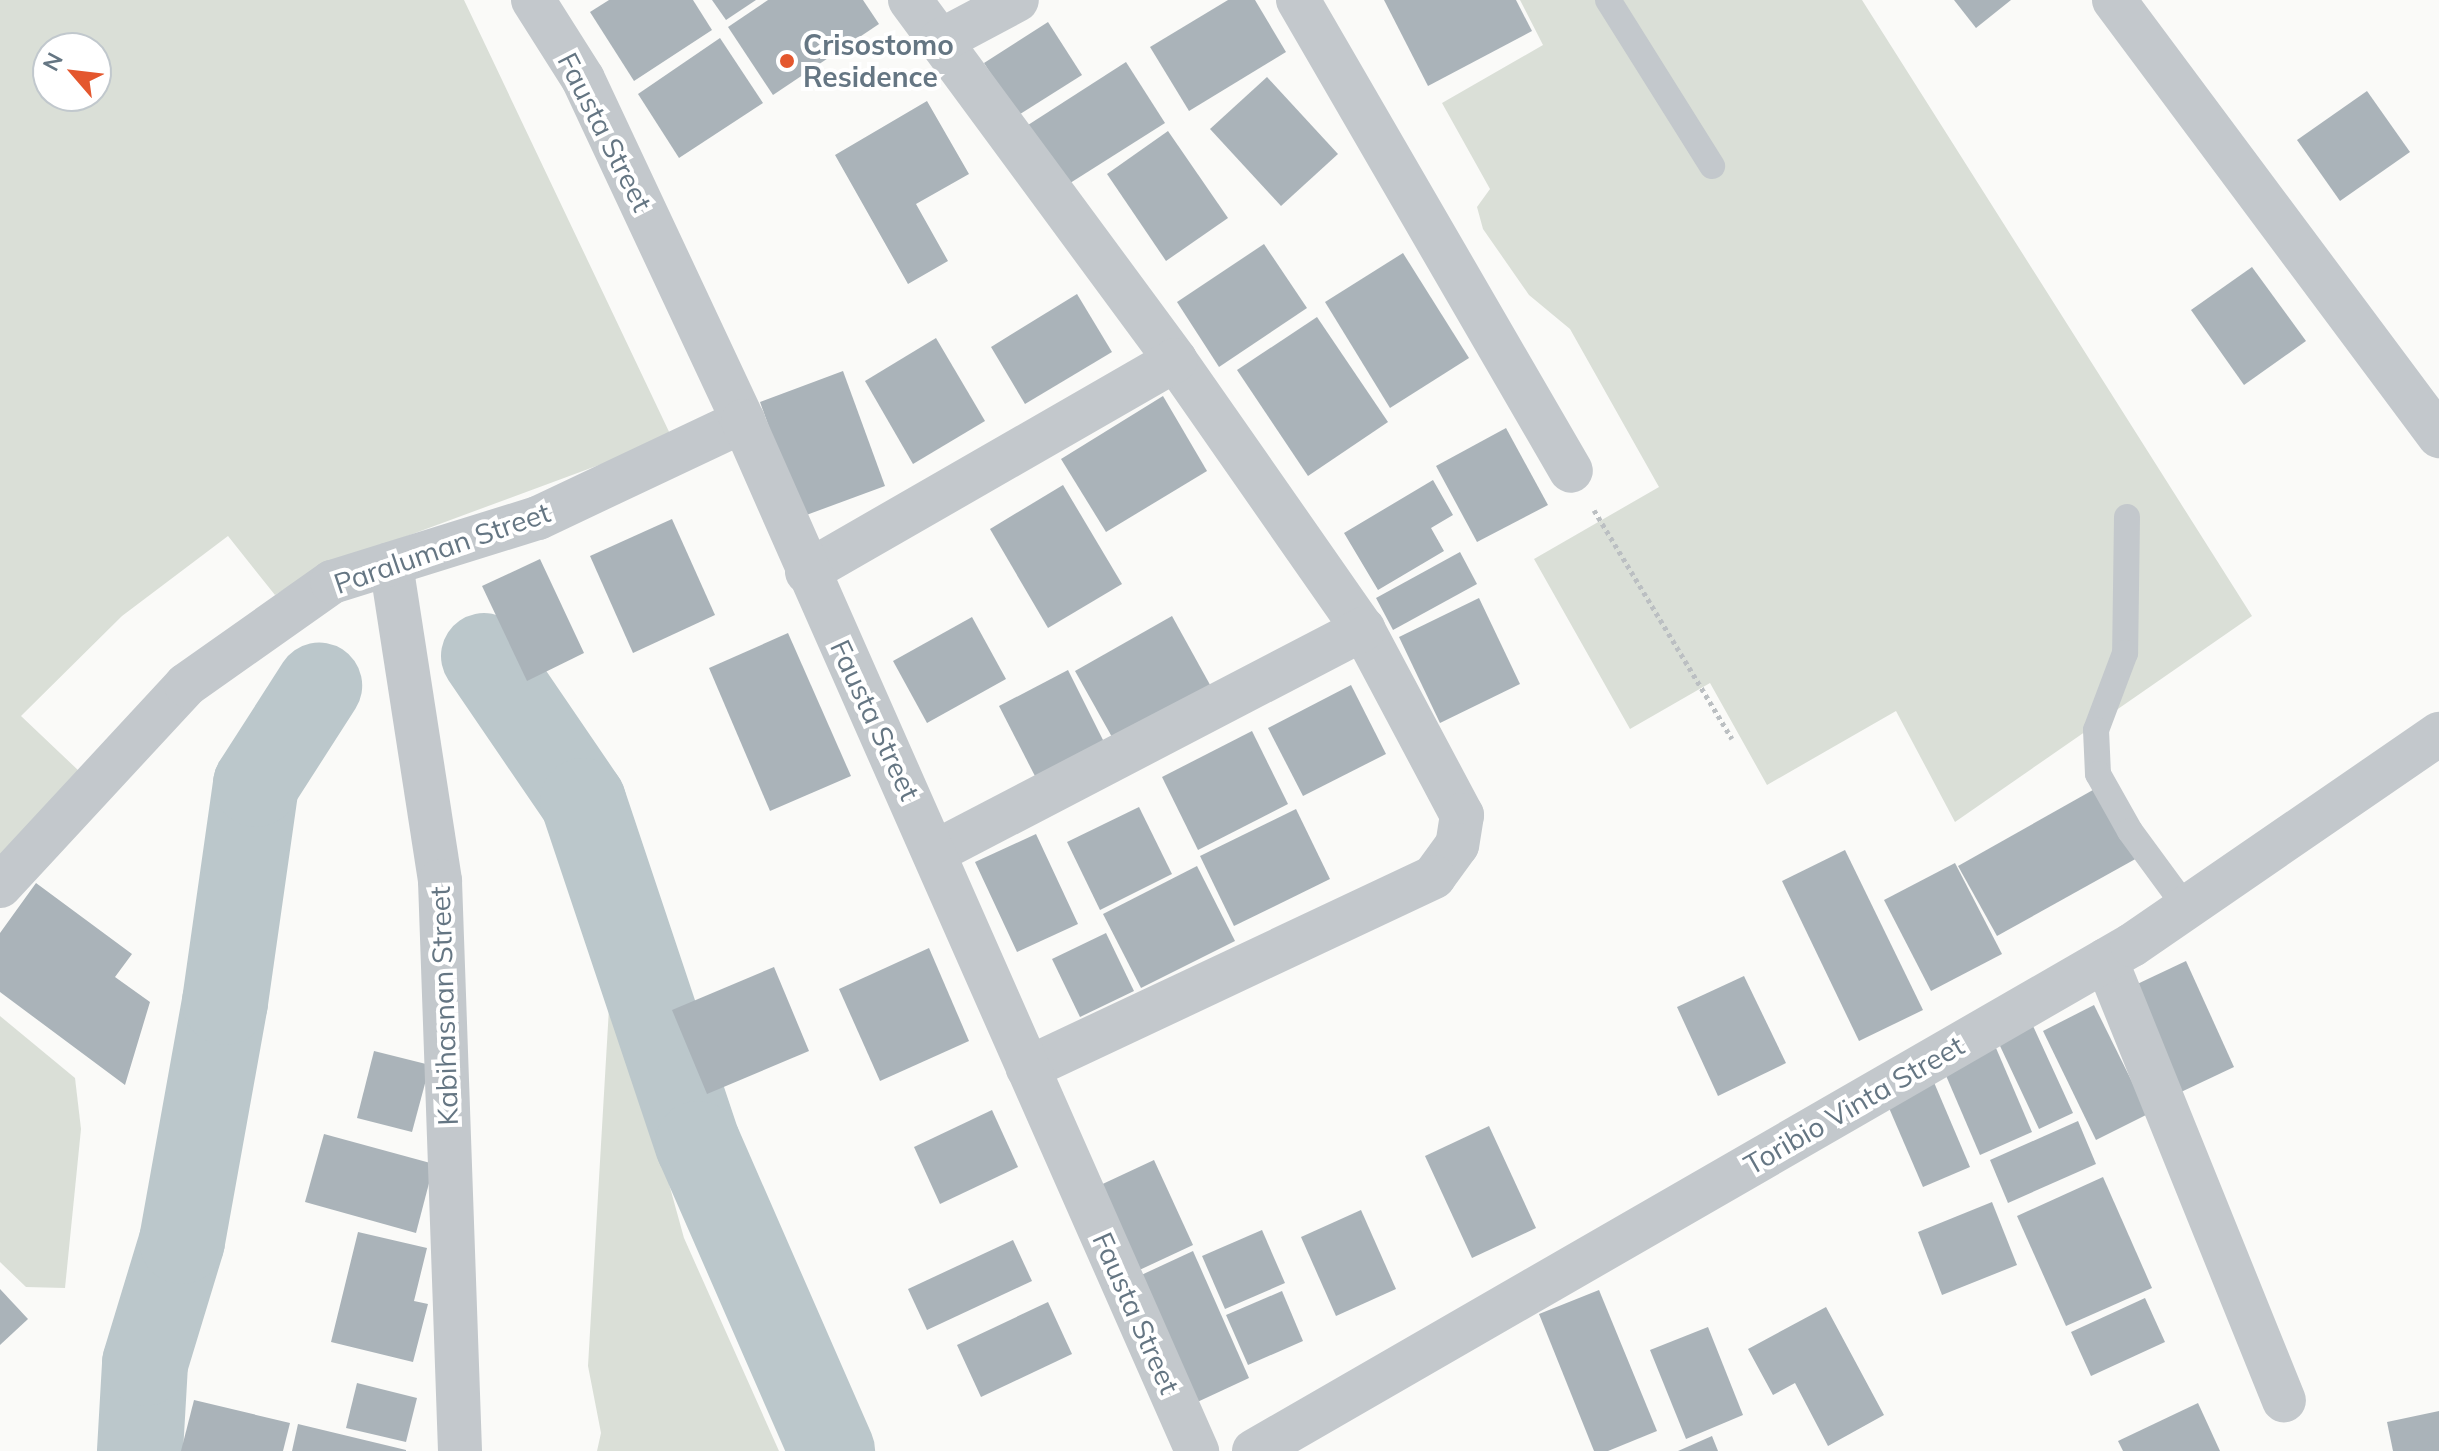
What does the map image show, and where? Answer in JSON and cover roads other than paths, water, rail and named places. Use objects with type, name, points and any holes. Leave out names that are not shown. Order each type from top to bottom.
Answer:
[{"type":"street","name":"Fausta Street","points":[[533,0],[583,79],[743,421],[1197,1451]]},
{"type":"street","points":[[910,0],[1175,360],[1363,629],[1462,815],[1457,845],[1434,877],[1028,1068]]},
{"type":"street","points":[[940,41],[1017,0]]},
{"type":"street","points":[[1298,0],[1571,471]]},
{"type":"street","points":[[2114,0],[2439,436]]},
{"type":"street","points":[[807,572],[1175,360]]},
{"type":"street","name":"Paraluman Street","points":[[0,886],[186,685],[332,582],[538,518],[743,421]]},
{"type":"street","name":"Kabihasnan Street","points":[[391,564],[440,881],[460,1451]]},
{"type":"street","points":[[935,852],[1363,629]]},
{"type":"street","name":"Toribio Vinta Street","points":[[1254,1451],[2106,960],[2439,734]]},
{"type":"street","points":[[2106,960],[2284,1400]]},
{"type":"lane","points":[[1608,0],[1712,166]]},
{"type":"lane","points":[[2127,517],[2125,653],[2096,730],[2098,774],[2130,831],[2185,906]]},
{"type":"waterway","points":[[484,656],[583,801],[698,1144],[832,1451]]},
{"type":"waterway","points":[[140,1451],[145,1363],[182,1241],[225,1002],[256,784],[319,686]]},
{"type":"place","name":"Crisostomo Residence","points":[[787,61]]}]
